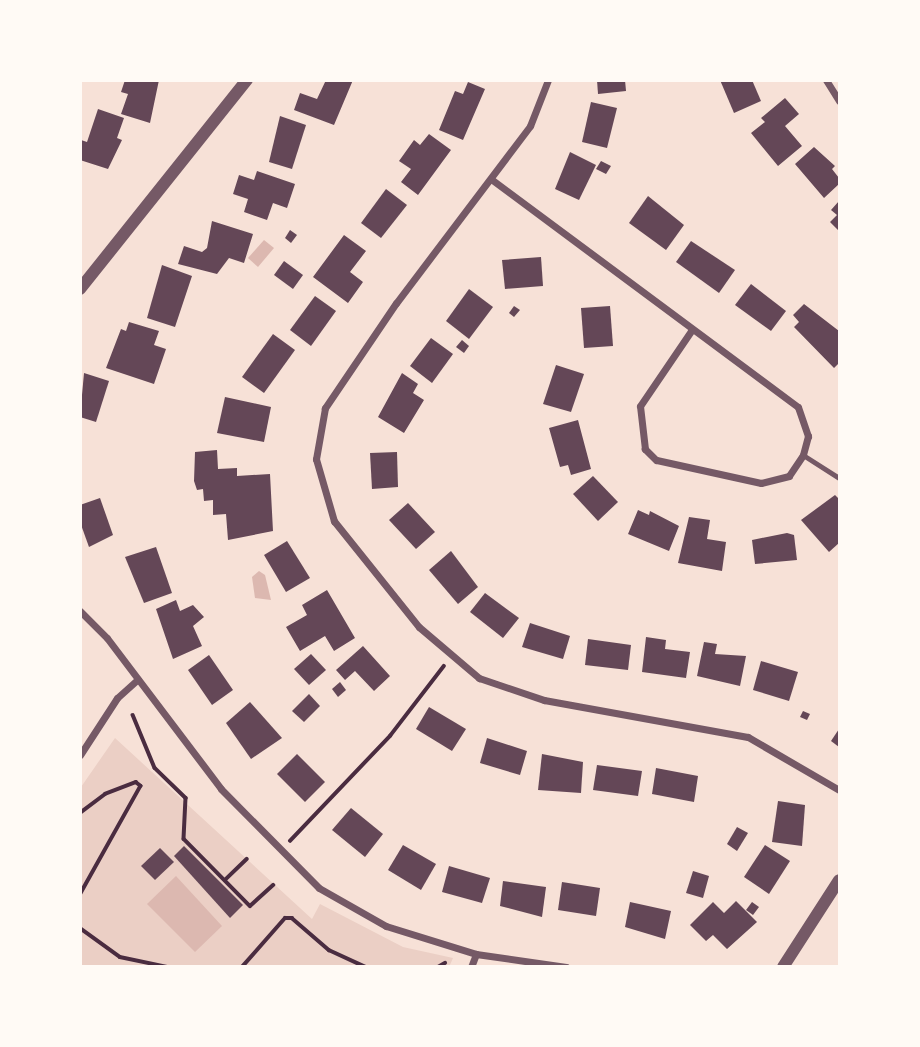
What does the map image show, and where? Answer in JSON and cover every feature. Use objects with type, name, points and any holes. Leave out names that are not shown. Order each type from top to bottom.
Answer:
[{"type":"street","points":[[80,289],[247,80]]},
{"type":"street","points":[[548,80],[530,125],[396,303],[325,408],[316,459],[334,521],[419,626],[479,678],[544,699],[748,737],[839,790]]},
{"type":"street","points":[[826,80],[839,102]]},
{"type":"street","points":[[491,179],[691,331],[798,407],[808,426],[803,455],[789,476],[761,483],[649,456],[640,406],[691,331]]},
{"type":"street","points":[[80,611],[138,679],[220,789],[319,888],[386,926],[475,954],[566,967]]},
{"type":"street","points":[[80,755],[117,698],[138,679]]},
{"type":"street","points":[[783,967],[839,880]]},
{"type":"street","points":[[471,967],[475,954]]},
{"type":"lane","points":[[803,455],[839,478]]},
{"type":"path","points":[[281,850],[390,736],[453,655]]},
{"type":"path","points":[[133,715],[155,768],[186,798],[184,839],[250,906],[272,885]]},
{"type":"path","points":[[80,813],[104,794],[136,782],[141,786],[80,894]]},
{"type":"path","points":[[225,880],[247,859]]},
{"type":"path","points":[[242,967],[285,918],[292,918],[329,950],[366,967]]},
{"type":"path","points":[[80,928],[120,957],[168,967]]},
{"type":"path","points":[[438,967],[444,963]]},
{"type":"shaded area","points":[[264,240],[274,248],[258,267],[248,258]]},
{"type":"shaded area","points":[[259,571],[265,575],[271,600],[255,598],[252,577]]},
{"type":"shaded area","points":[[115,738],[312,919],[320,904],[403,947],[453,958],[449,967],[81,967],[81,787]]},
{"type":"shaded area","points":[[176,876],[222,926],[195,952],[147,904]]},
{"type":"building","points":[[125,80],[159,80],[150,123],[121,114],[128,94],[121,92]]},
{"type":"building","points":[[326,80],[353,80],[334,125],[294,110],[300,93],[317,99]]},
{"type":"building","points":[[597,80],[625,80],[626,91],[598,94]]},
{"type":"building","points":[[720,80],[752,80],[761,101],[734,113]]},
{"type":"building","points":[[468,82],[485,89],[463,140],[439,130],[455,91],[463,94]]},
{"type":"building","points":[[785,98],[799,114],[785,126],[802,146],[778,166],[751,133],[765,122],[761,118]]},
{"type":"building","points":[[591,102],[617,108],[607,148],[582,142]]},
{"type":"building","points":[[98,109],[124,118],[117,138],[122,140],[108,169],[80,160],[81,140],[87,142]]},
{"type":"building","points":[[280,116],[306,125],[292,169],[269,162]]},
{"type":"building","points":[[429,134],[451,150],[418,195],[401,182],[411,169],[399,161],[414,140],[420,145]]},
{"type":"building","points":[[814,147],[835,166],[832,169],[839,178],[839,184],[824,198],[795,164]]},
{"type":"building","points":[[570,152],[596,165],[579,200],[555,189]]},
{"type":"building","points":[[601,161],[611,166],[606,174],[596,169]]},
{"type":"building","points":[[257,171],[295,184],[287,208],[273,203],[267,220],[244,212],[248,199],[233,194],[239,175],[254,180]]},
{"type":"building","points":[[386,189],[407,205],[381,238],[361,223]]},
{"type":"building","points":[[648,196],[684,225],[666,250],[629,223]]},
{"type":"building","points":[[839,201],[839,231],[830,222],[837,215],[831,210]]},
{"type":"building","points":[[212,221],[253,234],[244,263],[229,258],[217,274],[178,264],[184,246],[202,252],[207,248]]},
{"type":"building","points":[[290,230],[297,235],[291,243],[285,238]]},
{"type":"building","points":[[344,235],[366,251],[350,272],[363,282],[348,303],[313,277]]},
{"type":"building","points":[[691,241],[735,270],[719,293],[676,262]]},
{"type":"building","points":[[541,257],[543,286],[505,289],[502,260]]},
{"type":"building","points":[[284,261],[303,275],[293,289],[274,275]]},
{"type":"building","points":[[162,265],[192,276],[175,327],[147,318]]},
{"type":"building","points":[[751,284],[786,311],[771,331],[735,305]]},
{"type":"building","points":[[469,289],[493,307],[469,339],[446,321]]},
{"type":"building","points":[[315,296],[336,311],[311,346],[290,330]]},
{"type":"building","points":[[804,304],[839,331],[839,363],[834,368],[794,327],[799,322],[793,315]]},
{"type":"building","points":[[514,306],[520,310],[514,317],[509,313]]},
{"type":"building","points":[[610,306],[613,346],[584,348],[581,308]]},
{"type":"building","points":[[129,322],[159,331],[154,345],[166,349],[154,384],[106,368],[121,329],[126,331]]},
{"type":"building","points":[[273,334],[295,350],[264,393],[242,377]]},
{"type":"building","points":[[431,338],[453,354],[432,383],[410,366]]},
{"type":"building","points":[[462,340],[469,346],[464,353],[456,347]]},
{"type":"building","points":[[556,365],[584,374],[571,412],[543,404]]},
{"type":"building","points":[[84,373],[109,381],[96,422],[80,417]]},
{"type":"building","points":[[402,373],[418,384],[413,393],[424,400],[404,433],[378,417]]},
{"type":"building","points":[[225,397],[271,407],[264,442],[217,433]]},
{"type":"building","points":[[578,420],[591,469],[571,475],[568,465],[560,467],[549,428]]},
{"type":"building","points":[[217,450],[218,469],[237,468],[237,476],[270,474],[273,531],[228,540],[226,514],[213,515],[213,500],[204,501],[203,489],[197,490],[194,481],[195,452]]},
{"type":"building","points":[[397,452],[398,487],[372,489],[370,453]]},
{"type":"building","points":[[593,476],[618,502],[598,521],[573,494]]},
{"type":"building","points":[[835,495],[839,499],[839,543],[829,552],[801,520]]},
{"type":"building","points":[[100,498],[113,535],[89,547],[80,522],[80,505]]},
{"type":"building","points":[[408,503],[435,532],[416,549],[389,520]]},
{"type":"building","points":[[638,510],[649,515],[650,511],[679,526],[669,551],[628,534]]},
{"type":"building","points":[[689,517],[710,520],[707,539],[726,542],[722,571],[678,563]]},
{"type":"building","points":[[787,533],[794,535],[797,560],[755,564],[752,540]]},
{"type":"building","points":[[287,541],[310,578],[286,592],[264,555]]},
{"type":"building","points":[[156,547],[172,593],[144,603],[125,557]]},
{"type":"building","points":[[451,551],[478,587],[458,604],[429,570]]},
{"type":"building","points":[[327,590],[355,638],[334,651],[325,636],[300,651],[286,627],[307,615],[302,605]]},
{"type":"building","points":[[485,593],[519,618],[503,638],[470,612]]},
{"type":"building","points":[[176,600],[180,611],[193,605],[204,617],[193,626],[202,646],[173,659],[156,609]]},
{"type":"building","points":[[530,623],[570,636],[563,659],[522,647]]},
{"type":"building","points":[[646,637],[666,640],[665,649],[690,652],[686,678],[642,672]]},
{"type":"building","points":[[588,639],[631,645],[628,670],[585,665]]},
{"type":"building","points":[[704,642],[717,644],[715,654],[746,656],[740,686],[697,676]]},
{"type":"building","points":[[363,646],[390,676],[374,691],[355,671],[345,680],[336,670]]},
{"type":"building","points":[[311,654],[326,670],[309,685],[294,669]]},
{"type":"building","points":[[209,655],[233,690],[212,705],[188,670]]},
{"type":"building","points":[[761,661],[798,672],[789,701],[753,690]]},
{"type":"building","points":[[340,682],[346,690],[338,697],[332,689]]},
{"type":"building","points":[[309,694],[320,706],[304,722],[292,711]]},
{"type":"building","points":[[250,702],[282,738],[251,759],[226,723]]},
{"type":"building","points":[[429,707],[466,729],[452,751],[416,729]]},
{"type":"building","points":[[803,711],[810,714],[807,720],[800,717]]},
{"type":"building","points":[[839,729],[839,747],[831,741]]},
{"type":"building","points":[[487,738],[527,751],[520,775],[480,763]]},
{"type":"building","points":[[297,754],[325,782],[305,802],[277,774]]},
{"type":"building","points":[[542,754],[583,762],[581,793],[538,790]]},
{"type":"building","points":[[597,765],[642,771],[638,796],[593,790]]},
{"type":"building","points":[[656,768],[698,776],[694,802],[652,794]]},
{"type":"building","points":[[778,801],[805,805],[802,846],[772,842]]},
{"type":"building","points":[[351,808],[383,834],[365,857],[332,830]]},
{"type":"building","points":[[737,827],[748,833],[737,851],[727,844]]},
{"type":"building","points":[[403,845],[436,864],[421,890],[388,870]]},
{"type":"building","points":[[765,845],[790,861],[769,894],[744,877]]},
{"type":"building","points":[[184,846],[243,905],[230,918],[174,856]]},
{"type":"building","points":[[160,848],[174,862],[155,880],[141,866]]},
{"type":"building","points":[[449,866],[490,878],[482,903],[442,892]]},
{"type":"building","points":[[693,871],[709,876],[703,898],[686,893]]},
{"type":"building","points":[[503,881],[546,887],[542,917],[500,906]]},
{"type":"building","points":[[562,882],[600,888],[596,916],[558,910]]},
{"type":"building","points":[[736,901],[757,922],[727,949],[713,935],[706,941],[690,925],[713,902],[724,913]]},
{"type":"building","points":[[630,902],[671,911],[665,939],[625,927]]},
{"type":"building","points":[[752,902],[759,907],[753,915],[746,910]]}]
